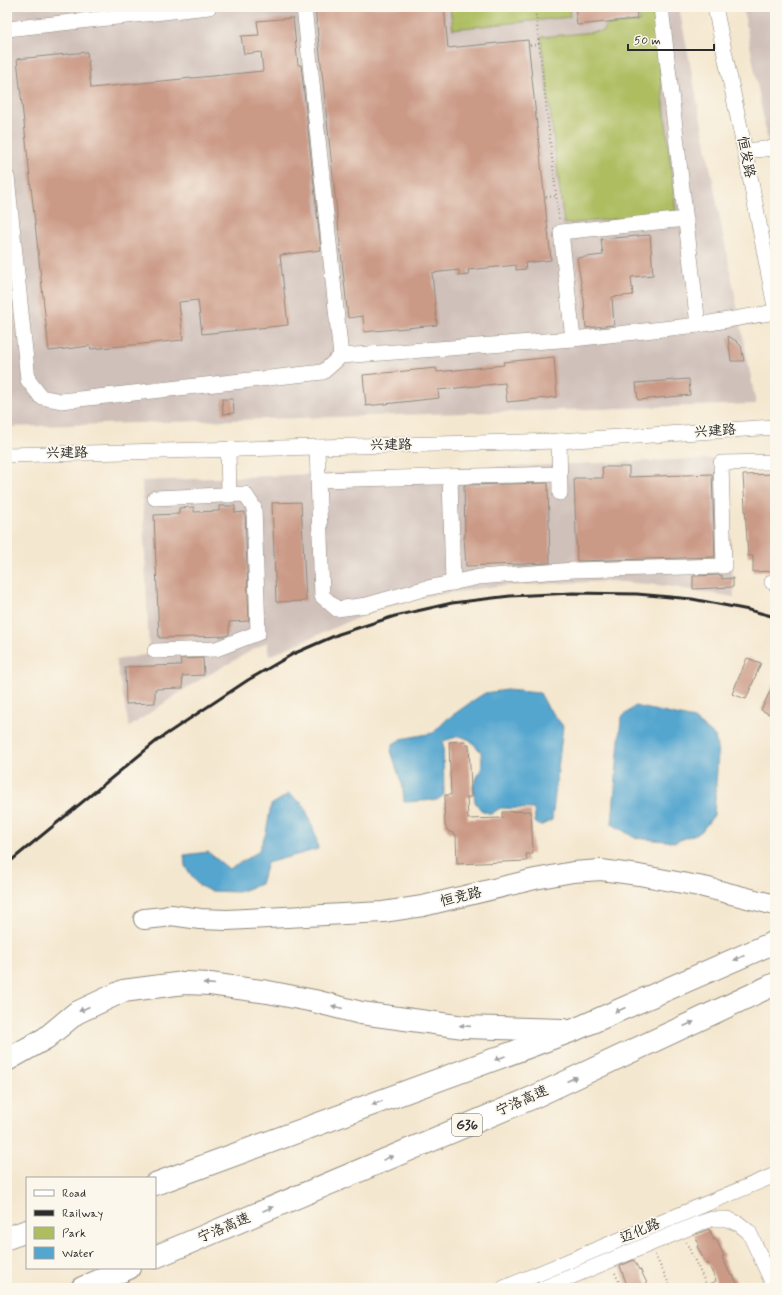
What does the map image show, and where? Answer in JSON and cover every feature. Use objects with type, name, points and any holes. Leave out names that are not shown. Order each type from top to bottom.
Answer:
[{"type":"highway","points":[[156,1184],[574,1030],[775,942]]},
{"type":"highway","points":[[7,1060],[46,1038],[76,1013],[123,991],[184,983],[210,984],[268,992],[362,1012],[464,1027],[574,1030]]},
{"type":"highway","name":"宁洛高速","points":[[156,1257],[534,1097],[775,984]]},
{"type":"highway","points":[[7,1238],[26,1231]]},
{"type":"highway","points":[[82,1288],[127,1269]]},
{"type":"main road","name":"恒竞路","points":[[144,919],[171,915],[200,919],[227,920],[383,912],[423,906],[535,879],[573,872],[600,870],[639,875],[704,887],[775,905]]},
{"type":"street","points":[[7,29],[188,8],[209,7]]},
{"type":"street","points":[[304,7],[341,356]]},
{"type":"street","points":[[661,7],[698,325]]},
{"type":"street","name":"恒发路","points":[[715,7],[775,307]]},
{"type":"street","points":[[745,151],[775,148]]},
{"type":"street","points":[[7,177],[28,380],[41,397],[60,401],[323,372],[341,356],[573,339],[698,325],[775,312]]},
{"type":"street","points":[[573,339],[561,232],[686,219]]},
{"type":"street","name":"兴建路","points":[[7,455],[559,441],[775,427]]},
{"type":"street","points":[[559,441],[560,493]]},
{"type":"street","points":[[317,447],[322,596],[337,609],[367,605],[423,589],[479,577],[574,570],[724,566],[721,463],[775,462]]},
{"type":"street","points":[[228,449],[229,494]]},
{"type":"street","points":[[318,480],[560,474]]},
{"type":"street","points":[[450,477],[453,582]]},
{"type":"street","points":[[155,498],[246,494],[254,508],[258,633],[216,649],[155,651]]},
{"type":"street","name":"迈化路","points":[[504,1288],[775,1175]]},
{"type":"street","points":[[544,1288],[712,1219],[727,1219],[738,1224],[749,1232],[775,1288]]},
{"type":"path","points":[[535,7],[561,232]]},
{"type":"path","points":[[530,45],[539,44]]},
{"type":"path","points":[[546,197],[556,196]]},
{"type":"path","points":[[681,1231],[708,1288]]},
{"type":"path","points":[[650,1244],[671,1288]]},
{"type":"path","points":[[609,1261],[622,1288]]},
{"type":"shaded area","points":[[7,7],[679,7],[756,404],[7,427]]},
{"type":"shaded area","points":[[743,7],[775,7],[775,178],[770,154]]},
{"type":"shaded area","points":[[725,458],[734,597],[667,586],[612,581],[496,586],[422,597],[378,609],[269,656],[267,642],[194,683],[129,727],[116,660],[149,654],[142,481]]},
{"type":"green space","points":[[450,7],[569,7],[570,17],[453,29]]},
{"type":"green space","points":[[638,7],[653,7],[676,213],[564,224],[541,37],[604,31],[606,25],[640,22]]},
{"type":"water","points":[[506,690],[540,693],[547,706],[563,726],[552,820],[540,826],[535,822],[534,809],[500,808],[491,814],[481,810],[475,802],[473,786],[482,767],[481,752],[470,740],[460,736],[443,741],[444,795],[437,800],[404,802],[403,788],[391,751],[393,744],[401,739],[433,733],[446,720],[485,693]]},
{"type":"water","points":[[635,706],[694,719],[715,736],[718,754],[714,815],[701,832],[675,842],[635,838],[612,824],[621,718]]},
{"type":"water","points":[[289,794],[304,805],[316,836],[318,849],[267,863],[261,884],[238,892],[210,891],[198,885],[185,866],[184,855],[208,852],[229,869],[258,852],[266,833],[271,805]]},
{"type":"building","points":[[315,7],[444,7],[448,48],[528,40],[551,260],[525,263],[526,269],[516,270],[516,265],[468,270],[469,275],[459,276],[459,270],[432,273],[437,325],[364,332],[363,316],[348,318]]},
{"type":"building","points":[[575,7],[636,7],[637,19],[577,25]]},
{"type":"building","points":[[293,18],[298,65],[301,65],[321,250],[280,255],[288,325],[202,334],[198,300],[179,302],[183,340],[91,349],[90,346],[49,351],[17,59],[87,52],[91,88],[263,71],[261,52],[244,54],[241,36],[259,35],[257,21]]},
{"type":"building","points":[[650,235],[653,275],[631,277],[633,295],[612,297],[614,325],[586,328],[584,300],[577,258],[603,255],[601,239]]},
{"type":"building","points":[[728,336],[741,346],[744,361],[731,361]]},
{"type":"building","points":[[554,357],[557,397],[507,402],[505,383],[438,390],[439,398],[366,406],[363,375],[436,368],[437,372],[504,365],[503,362]]},
{"type":"building","points":[[689,379],[690,395],[638,400],[636,383]]},
{"type":"building","points":[[222,399],[233,399],[234,413],[223,414]]},
{"type":"building","points":[[602,467],[629,467],[629,477],[712,474],[715,557],[577,561],[574,478],[603,478]]},
{"type":"building","points":[[775,474],[775,571],[753,572],[753,556],[748,556],[743,475]]},
{"type":"building","points":[[548,483],[550,563],[466,566],[464,537],[464,485]]},
{"type":"building","points":[[301,502],[306,601],[276,602],[272,503]]},
{"type":"building","points":[[219,506],[235,506],[235,513],[245,512],[249,621],[229,622],[229,634],[225,636],[159,638],[154,515],[179,514],[179,508],[194,507],[194,512],[219,511]]},
{"type":"building","points":[[722,575],[722,579],[733,578],[733,587],[693,589],[693,576]]},
{"type":"building","points":[[203,658],[204,675],[182,676],[183,688],[155,689],[155,703],[126,704],[125,667],[181,665],[180,659]]},
{"type":"building","points":[[747,658],[761,663],[746,699],[732,694]]},
{"type":"building","points":[[775,681],[775,717],[761,710]]},
{"type":"building","points":[[465,741],[466,745],[469,745],[471,789],[471,797],[467,797],[468,819],[502,818],[502,812],[531,811],[533,854],[526,854],[527,861],[457,864],[456,835],[448,831],[445,826],[444,802],[445,795],[451,795],[449,742]]},
{"type":"building","points":[[709,1229],[714,1240],[716,1239],[724,1256],[722,1257],[731,1276],[733,1275],[739,1288],[702,1288],[716,1281],[708,1263],[706,1264],[697,1246],[699,1245],[695,1235]]},
{"type":"building","points":[[634,1260],[648,1285],[642,1288],[628,1288],[620,1266]]},
{"type":"railway","points":[[7,864],[159,739],[248,680],[293,654],[339,634],[395,616],[452,603],[510,596],[573,593],[637,594],[692,599],[749,610],[775,617]]}]
